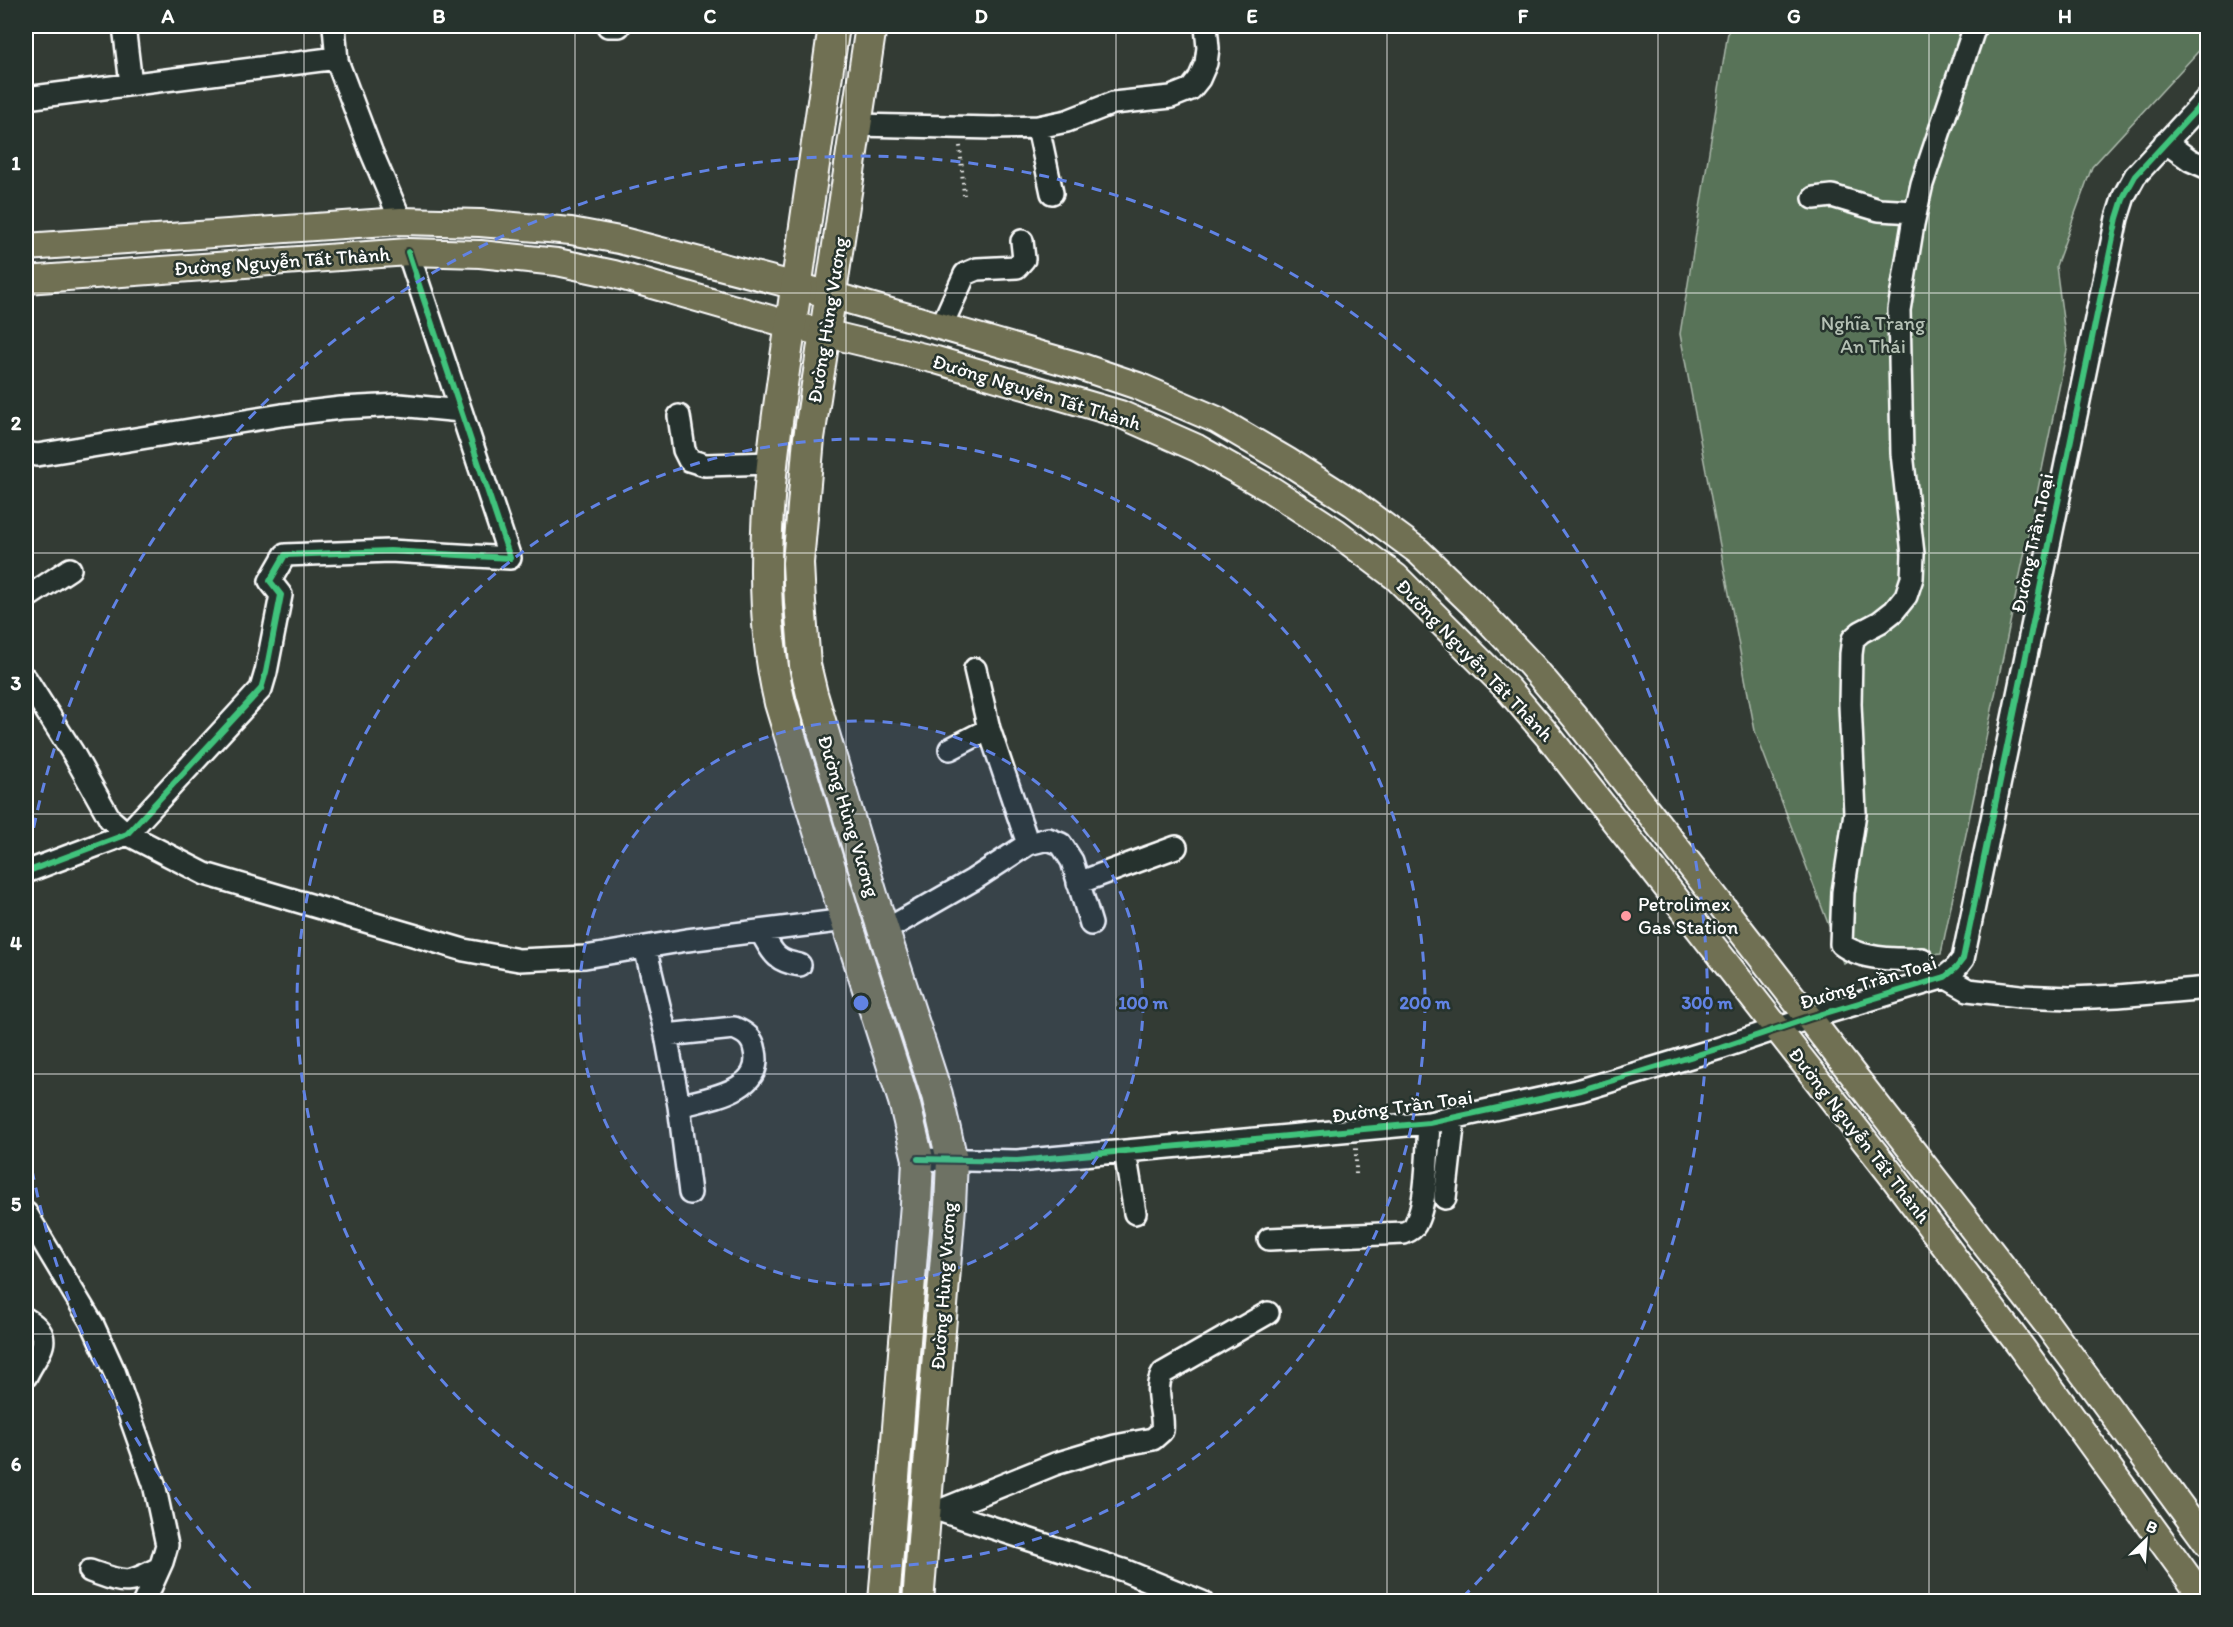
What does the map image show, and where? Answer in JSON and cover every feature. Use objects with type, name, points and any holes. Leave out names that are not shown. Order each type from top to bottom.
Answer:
[{"type":"highway","name":"Đường Hùng Vương","points":[[834,26],[775,429],[766,563],[772,672],[846,920],[904,1101],[918,1159],[884,1602]]},
{"type":"highway","name":"Đường Hùng Vương","points":[[871,26],[809,438],[798,563],[805,665],[884,932],[937,1095],[952,1160],[932,1508],[918,1602]]},
{"type":"main road","name":"Đường Nguyễn Tất Thành","points":[[26,247],[401,221],[571,231],[619,240],[831,295],[1079,366],[1148,390],[1217,420],[1287,461],[1353,503],[1418,551],[1531,665],[1574,716],[2047,1324],[2208,1544]]},
{"type":"main road","points":[[198,235],[200,267]]},
{"type":"main road","name":"Đường Nguyễn Tất Thành","points":[[26,280],[418,252],[460,253],[557,262],[614,274],[790,325],[936,360],[1120,414],[1197,448],[1270,489],[1317,519],[1396,577],[1508,689],[1549,736],[1891,1174],[2021,1347],[2206,1602]]},
{"type":"main road","points":[[1662,882],[1688,862]]},
{"type":"street","points":[[124,26],[131,84]]},
{"type":"street","points":[[334,26],[337,58],[371,151],[401,221]]},
{"type":"street","points":[[608,26],[619,26]]},
{"type":"street","points":[[856,125],[959,128],[1038,127],[1067,121],[1097,111],[1113,102],[1171,97],[1191,89],[1199,79],[1206,63],[1208,48],[1206,26]]},
{"type":"street","points":[[1922,959],[1858,953],[1849,951],[1841,944],[1843,892],[1855,813],[1850,704],[1851,654],[1853,639],[1894,611],[1906,596],[1912,578],[1913,554],[1902,453],[1899,310],[1915,212],[1922,184],[1975,26]]},
{"type":"street","points":[[26,98],[337,58]]},
{"type":"street","name":"Đường Trần Toại","points":[[918,1159],[1017,1161],[1429,1123],[1581,1090],[1945,977],[1956,968],[1963,959],[2117,218],[2124,196],[2135,176],[2208,97]]},
{"type":"street","points":[[1038,127],[1052,193]]},
{"type":"street","points":[[2165,142],[2190,160],[2208,168]]},
{"type":"street","points":[[1814,198],[1832,196],[1879,210],[1915,212]]},
{"type":"street","points":[[942,325],[965,274],[977,268],[1017,267],[1024,259],[1022,241]]},
{"type":"street","points":[[26,872],[127,834],[261,689],[281,595],[270,581],[285,555],[390,551],[510,558],[462,411],[418,252]]},
{"type":"street","points":[[26,453],[37,455],[282,415],[341,408],[399,405],[462,411]]},
{"type":"street","points":[[679,416],[684,450],[689,460],[705,465],[773,463]]},
{"type":"street","points":[[26,598],[70,569]]},
{"type":"street","points":[[975,669],[989,729],[1028,844]]},
{"type":"street","points":[[26,679],[73,753],[110,819],[127,834],[205,874],[464,950],[519,960],[585,957],[687,940],[846,920]]},
{"type":"street","points":[[950,749],[989,729]]},
{"type":"street","points":[[884,932],[973,880],[1028,844],[1048,839],[1061,844],[1072,861],[1091,924]]},
{"type":"street","points":[[1078,883],[1176,847]]},
{"type":"street","points":[[761,932],[776,957],[785,963],[801,965]]},
{"type":"street","points":[[645,947],[666,1035],[679,1106],[690,1193]]},
{"type":"street","points":[[1945,977],[1968,990],[2020,996],[2070,998],[2118,996],[2208,988]]},
{"type":"street","points":[[666,1035],[734,1028],[745,1033],[753,1042],[757,1059],[751,1077],[736,1090],[679,1106]]},
{"type":"street","points":[[1445,1198],[1454,1118]]},
{"type":"street","points":[[1269,1239],[1404,1233],[1411,1230],[1423,1204],[1429,1123]]},
{"type":"street","points":[[1125,1152],[1135,1213]]},
{"type":"street","points":[[26,1213],[93,1325],[114,1371],[154,1484],[167,1545],[144,1602]]},
{"type":"street","points":[[932,1508],[1055,1464],[1115,1446],[1153,1439],[1162,1431],[1158,1386],[1163,1373],[1268,1313]]},
{"type":"street","points":[[26,1319],[38,1326],[43,1334],[43,1344],[26,1376]]},
{"type":"street","points":[[932,1508],[1126,1571],[1202,1602]]},
{"type":"street","points":[[90,1570],[120,1581],[135,1581],[159,1569]]},
{"type":"path","points":[[959,128],[964,195]]},
{"type":"path","points":[[1356,1174],[1357,1130]]},
{"type":"green space","name":"Nghĩa Trang An Thái","points":[[1729,26],[2207,26],[2207,42],[2092,167],[2056,266],[2067,350],[1941,954],[1843,963],[1755,731],[1680,334]]},
{"type":"cycle path","points":[[918,1159],[1017,1161],[1429,1123],[1581,1090],[1945,977],[1956,968],[1963,959],[2117,218],[2124,196],[2135,176],[2208,97]]},
{"type":"cycle path","points":[[26,872],[127,834],[261,689],[281,595],[270,581],[285,555],[390,551],[510,558],[408,252]]},
{"type":"place","name":"Petrolimex Gas Station","points":[[1626,916]]}]
